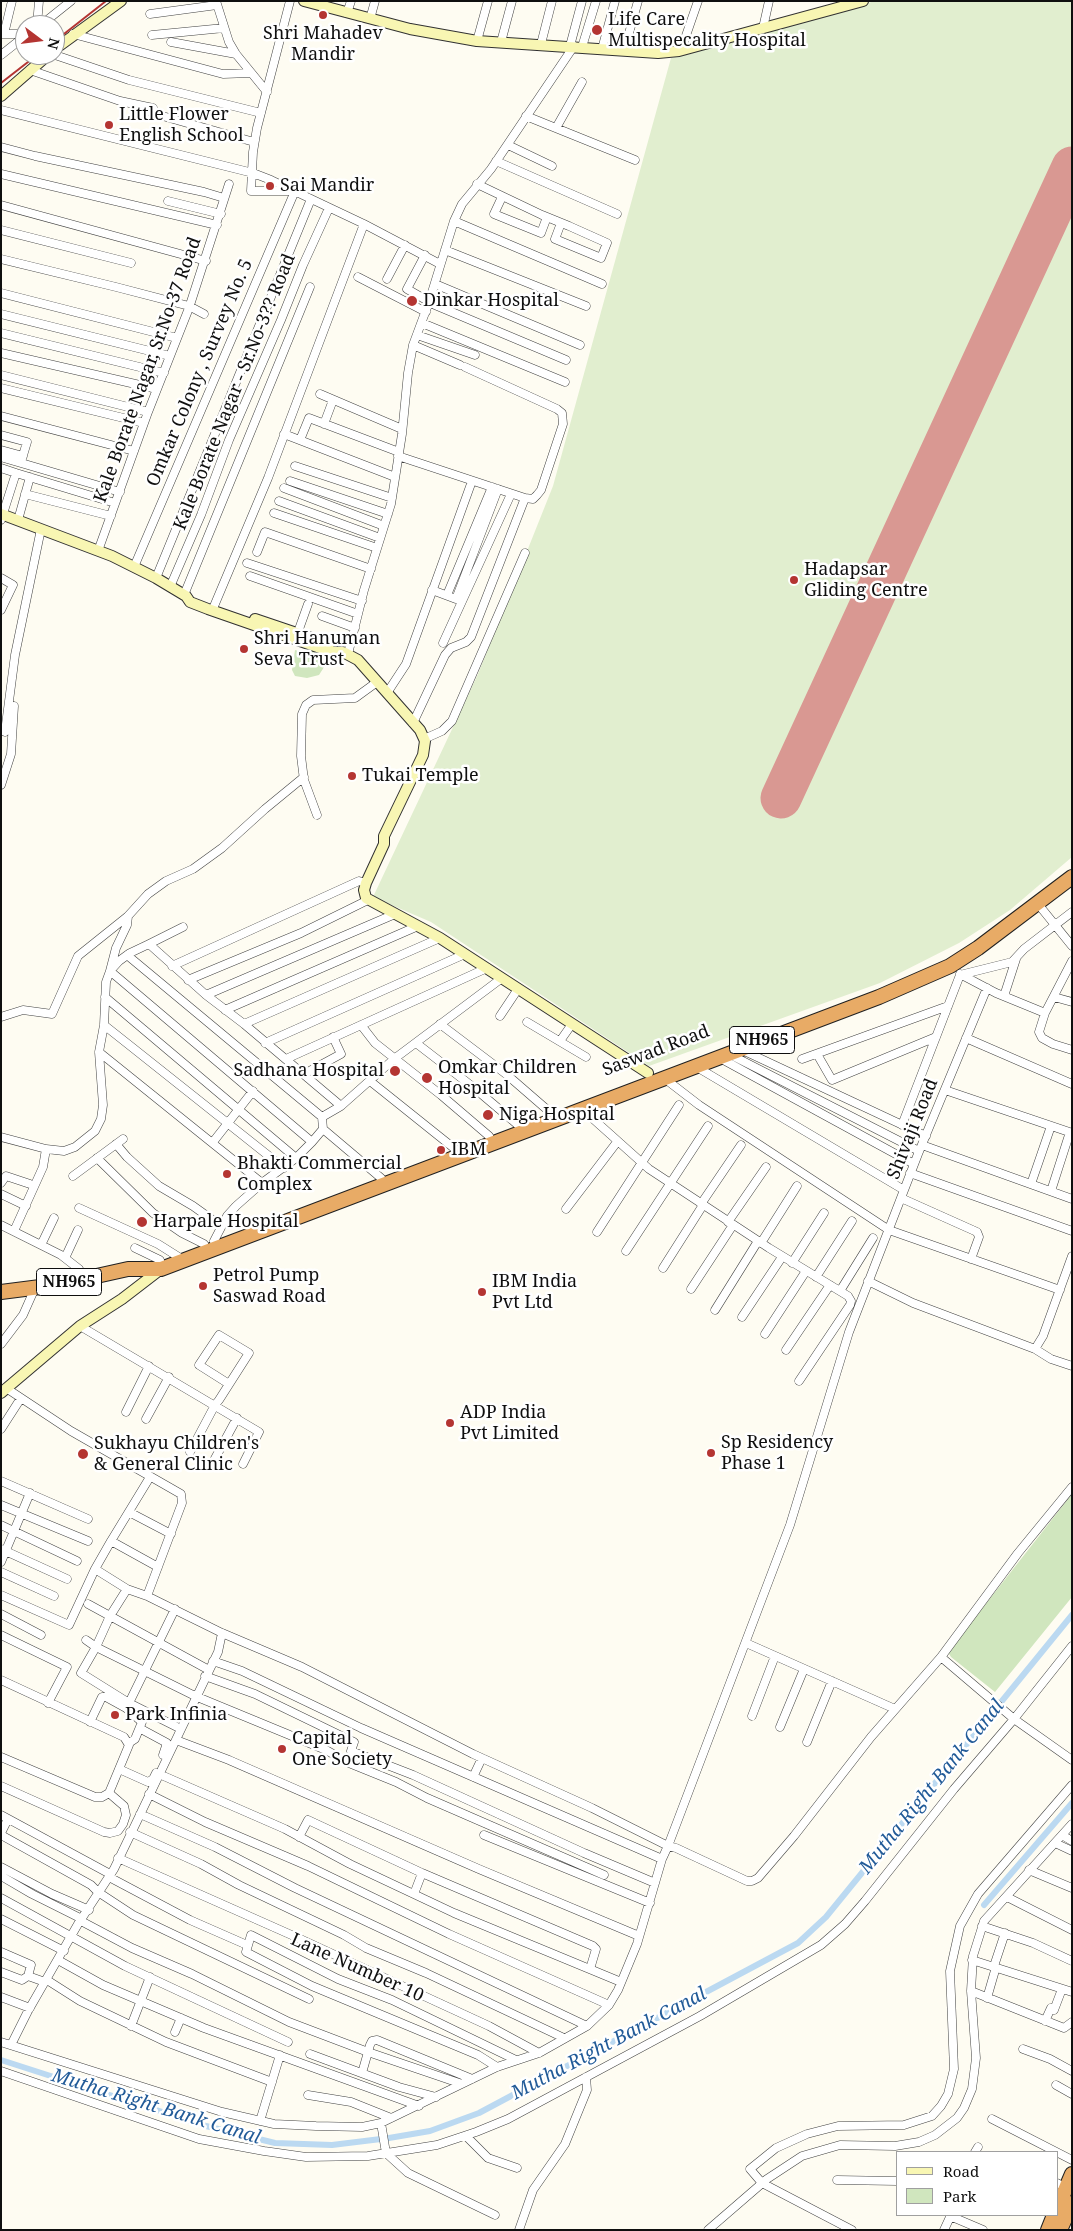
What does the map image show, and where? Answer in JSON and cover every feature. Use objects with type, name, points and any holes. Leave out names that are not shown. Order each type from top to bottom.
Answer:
[{"type":"highway","name":"Saswad Road","points":[[181,1257],[209,1243],[551,1113],[648,1073],[876,988],[955,964],[1013,912],[1072,865]]},
{"type":"highway","name":"Saswad Road","points":[[1,1292],[85,1279],[160,1264],[181,1257],[432,1166],[663,1077],[879,997],[955,964],[1072,877]]},
{"type":"highway","points":[[1058,2203],[1061,2185],[1072,2174]]},
{"type":"highway","points":[[1060,2230],[1072,2203]]},
{"type":"highway","points":[[1048,2230],[1054,2216]]},
{"type":"street","points":[[3,34],[12,1]]},
{"type":"street","points":[[53,15],[70,1]]},
{"type":"street","points":[[65,41],[121,1]]},
{"type":"street","points":[[290,1],[254,142],[251,191],[294,191]]},
{"type":"street","points":[[347,13],[351,1]]},
{"type":"street","points":[[370,19],[375,1]]},
{"type":"street","points":[[477,41],[488,1]]},
{"type":"street","points":[[500,42],[512,1]]},
{"type":"street","points":[[541,44],[552,1]]},
{"type":"street","points":[[575,46],[582,1]]},
{"type":"street","points":[[346,653],[355,628],[392,498],[408,372],[414,345],[454,221],[462,204],[496,161],[575,46],[596,1]]},
{"type":"street","points":[[602,49],[615,1]]},
{"type":"street","points":[[624,51],[638,1]]},
{"type":"street","points":[[680,50],[698,1]]},
{"type":"street","points":[[763,28],[769,1]]},
{"type":"street","points":[[308,2],[327,4],[347,13],[422,32],[477,41],[575,46],[647,53],[680,50],[863,1]]},
{"type":"street","points":[[150,14],[216,3],[224,28],[236,54],[267,92]]},
{"type":"street","points":[[39,5],[51,15]]},
{"type":"street","points":[[152,35],[224,28]]},
{"type":"street","points":[[73,34],[223,74],[250,73]]},
{"type":"street","points":[[171,42],[236,54]]},
{"type":"street","points":[[1,55],[15,43]]},
{"type":"street","points":[[65,58],[129,80],[261,113]]},
{"type":"street","points":[[1,96],[36,65]]},
{"type":"street","points":[[30,70],[120,101],[153,108],[152,113],[254,142]]},
{"type":"street","points":[[556,128],[582,82]]},
{"type":"street","points":[[1,110],[253,173],[364,224],[440,264]]},
{"type":"street","points":[[526,116],[635,160]]},
{"type":"street","points":[[508,144],[552,166]]},
{"type":"street","points":[[1,147],[224,198]]},
{"type":"street","points":[[496,161],[617,214]]},
{"type":"street","points":[[1,174],[217,225]]},
{"type":"street","name":"Kale Borate Nagar, Sr.No-37 Road","points":[[98,551],[206,260],[229,184]]},
{"type":"street","points":[[477,184],[547,218],[561,223],[607,243],[601,258],[555,239],[561,223]]},
{"type":"street","name":"Omkar Colony , Survey No. 5","points":[[134,567],[294,191]]},
{"type":"street","points":[[502,197],[494,214],[541,232],[547,218]]},
{"type":"street","points":[[156,578],[311,199]]},
{"type":"street","points":[[168,201],[221,214]]},
{"type":"street","points":[[1,205],[206,260]]},
{"type":"street","name":"Kale Borate Nagar - Sr.No-3?? Road","points":[[170,587],[201,515],[229,440],[281,320],[302,264],[329,208]]},
{"type":"street","points":[[454,221],[602,284]]},
{"type":"street","points":[[213,608],[284,434],[364,224]]},
{"type":"street","points":[[1,230],[131,263]]},
{"type":"street","points":[[387,278],[404,244]]},
{"type":"street","points":[[445,250],[586,306]]},
{"type":"street","points":[[425,255],[407,289],[429,302],[566,360]]},
{"type":"street","points":[[1,259],[189,306],[204,314]]},
{"type":"street","points":[[358,277],[426,312]]},
{"type":"street","points":[[435,284],[580,345]]},
{"type":"street","points":[[185,596],[310,287]]},
{"type":"street","points":[[1,293],[178,338]]},
{"type":"street","points":[[1,314],[170,356]]},
{"type":"street","points":[[422,323],[565,382]]},
{"type":"street","points":[[1,333],[164,373]]},
{"type":"street","points":[[417,335],[475,355]]},
{"type":"street","points":[[300,440],[309,418],[472,481],[533,499],[541,490],[563,424],[562,413],[557,409],[414,345]]},
{"type":"street","points":[[1,353],[157,389]]},
{"type":"street","points":[[1,376],[148,412]]},
{"type":"street","points":[[1,388],[144,423]]},
{"type":"street","points":[[320,394],[402,429]]},
{"type":"street","points":[[324,424],[333,400]]},
{"type":"street","points":[[1,416],[134,451]]},
{"type":"street","points":[[284,434],[395,477]]},
{"type":"street","points":[[1,435],[27,442],[22,459]]},
{"type":"street","points":[[1,450],[120,492]]},
{"type":"street","points":[[1,457],[22,459]]},
{"type":"street","points":[[295,466],[392,498]]},
{"type":"street","points":[[2,473],[16,473],[115,503]]},
{"type":"street","points":[[16,473],[2,516],[18,520],[98,551],[156,578],[185,596],[194,596],[213,608],[335,652],[346,653]]},
{"type":"street","points":[[18,520],[30,477]]},
{"type":"street","points":[[290,480],[388,514]]},
{"type":"street","points":[[387,693],[406,664],[472,481]]},
{"type":"street","points":[[284,488],[384,526]]},
{"type":"street","points":[[432,590],[456,599],[495,488]]},
{"type":"street","points":[[25,494],[111,516]]},
{"type":"street","points":[[443,643],[511,494]]},
{"type":"street","points":[[413,723],[445,655],[451,648],[466,642],[471,636],[525,498]]},
{"type":"street","points":[[279,501],[380,538]]},
{"type":"street","points":[[274,513],[377,548]]},
{"type":"street","points":[[1,730],[5,732],[5,706],[41,529]]},
{"type":"street","points":[[257,552],[265,532],[371,569]]},
{"type":"street","points":[[424,739],[442,731],[452,721],[525,553]]},
{"type":"street","points":[[246,563],[362,601]]},
{"type":"street","points":[[250,576],[358,614]]},
{"type":"street","points":[[1,578],[13,584],[1,610]]},
{"type":"street","points":[[298,632],[308,604]]},
{"type":"street","points":[[322,616],[355,628]]},
{"type":"street","points":[[269,627],[298,632],[337,647],[358,660],[413,723],[424,739],[424,764],[390,838],[384,844],[366,883],[364,890],[368,900],[440,938],[648,1073]]},
{"type":"street","points":[[1,786],[11,754],[15,673],[13,664]]},
{"type":"street","points":[[1,682],[10,685]]},
{"type":"street","points":[[316,816],[304,778],[300,726],[306,705],[313,700],[355,698],[377,682]]},
{"type":"street","points":[[1,1017],[23,1010],[52,1014],[78,956],[128,916],[148,894],[166,881],[193,869],[222,848],[265,809],[304,778]]},
{"type":"street","points":[[172,966],[295,912],[359,881],[366,883]]},
{"type":"street","points":[[188,980],[309,929],[368,900]]},
{"type":"street","points":[[1038,904],[1072,946]]},
{"type":"street","points":[[955,964],[1012,962],[1072,912]]},
{"type":"street","points":[[206,995],[395,914]]},
{"type":"street","points":[[1,1137],[46,1149],[64,1151],[75,1147],[95,1131],[101,1119],[103,1105],[99,1052],[104,1025],[106,982],[116,948],[127,925],[128,916]]},
{"type":"street","points":[[225,1010],[418,926]]},
{"type":"street","points":[[110,972],[127,955],[183,927]]},
{"type":"street","points":[[244,1024],[440,938]]},
{"type":"street","points":[[149,944],[188,980],[244,1024],[341,1106]]},
{"type":"street","points":[[265,1042],[465,954]]},
{"type":"street","points":[[97,1158],[138,1200],[158,1217],[182,1233],[209,1243],[236,1206],[262,1183],[296,1158],[323,1129],[322,1117],[127,955]]},
{"type":"street","points":[[1004,996],[1017,957]]},
{"type":"street","points":[[1072,961],[1045,1013],[1038,1032],[1042,1038],[1072,1050]]},
{"type":"street","points":[[955,964],[987,988],[1045,1013]]},
{"type":"street","points":[[902,1125],[948,1006],[955,964]]},
{"type":"street","points":[[286,1059],[487,968]]},
{"type":"street","points":[[110,972],[312,1142]]},
{"type":"street","points":[[322,1117],[341,1106],[394,1059],[502,978]]},
{"type":"street","name":"Shivaji Road","points":[[1,2042],[132,2085],[222,2112],[260,2121],[274,2124],[382,2126],[391,2118],[420,2106],[497,2067],[539,2053],[587,2026],[609,2005],[621,1982],[639,1936],[662,1859],[790,1525],[849,1332],[920,1148],[987,988]]},
{"type":"street","points":[[500,1016],[518,989]]},
{"type":"street","points":[[104,997],[239,1108],[296,1158]]},
{"type":"street","points":[[1054,997],[1072,1002]]},
{"type":"street","points":[[802,1059],[948,1006]]},
{"type":"street","points":[[527,1022],[586,1057]]},
{"type":"street","points":[[361,1024],[375,1043],[441,1094],[489,1136]]},
{"type":"street","points":[[440,1024],[506,1074],[551,1113]]},
{"type":"street","points":[[560,1041],[572,1024]]},
{"type":"street","points":[[104,1025],[284,1168]]},
{"type":"street","points":[[817,1054],[832,1080],[936,1037]]},
{"type":"street","points":[[304,1074],[341,1054],[333,1038]]},
{"type":"street","points":[[966,1038],[1072,1084]]},
{"type":"street","points":[[416,1043],[474,1087],[518,1125]]},
{"type":"street","points":[[99,1052],[262,1183]]},
{"type":"street","points":[[728,1053],[926,1136]]},
{"type":"street","points":[[728,1053],[920,1148],[1072,1199]]},
{"type":"street","points":[[728,1053],[914,1164]]},
{"type":"street","points":[[694,1066],[902,1194],[977,1232],[979,1237],[971,1259]]},
{"type":"street","points":[[663,1077],[699,1105],[888,1230],[1060,1290]]},
{"type":"street","points":[[370,1081],[455,1149]]},
{"type":"street","points":[[945,1090],[1071,1133],[1051,1191]]},
{"type":"street","points":[[213,1142],[253,1092]]},
{"type":"street","points":[[597,1232],[679,1105]]},
{"type":"street","points":[[582,1109],[642,1164],[782,1257],[840,1291],[851,1300],[799,1381]]},
{"type":"street","points":[[626,1251],[669,1182],[708,1126]]},
{"type":"street","points":[[1031,1184],[1051,1126]]},
{"type":"street","points":[[323,1129],[381,1178]]},
{"type":"street","points":[[73,1176],[119,1141],[128,1157],[159,1186],[221,1226]]},
{"type":"street","points":[[566,1209],[617,1142]]},
{"type":"street","points":[[664,1268],[702,1204],[741,1145]]},
{"type":"street","points":[[14,1232],[42,1167],[46,1149]]},
{"type":"street","points":[[692,1288],[766,1167]]},
{"type":"street","points":[[910,1173],[1072,1231]]},
{"type":"street","points":[[1,1183],[6,1176],[30,1184]]},
{"type":"street","points":[[715,1310],[797,1186]]},
{"type":"street","points":[[1,1194],[26,1206]]},
{"type":"street","points":[[80,1208],[181,1257]]},
{"type":"street","points":[[792,1262],[824,1213]]},
{"type":"street","points":[[41,1245],[54,1218]]},
{"type":"street","points":[[816,1277],[852,1221]]},
{"type":"street","points":[[1,1225],[65,1258],[79,1269],[85,1279]]},
{"type":"street","points":[[65,1258],[78,1230]]},
{"type":"street","points":[[840,1291],[872,1238]]},
{"type":"street","points":[[135,1248],[160,1264],[122,1299],[80,1326],[4,1391],[22,1398],[71,1430],[174,1490],[183,1498],[147,1596]]},
{"type":"street","points":[[1035,1349],[1060,1290],[1068,1280],[1072,1256]]},
{"type":"street","points":[[742,1317],[782,1257]]},
{"type":"street","points":[[766,1334],[806,1271]]},
{"type":"street","points":[[868,1281],[913,1303],[1035,1349],[1051,1359],[1072,1366]]},
{"type":"street","points":[[786,1350],[830,1285]]},
{"type":"street","points":[[1,1344],[24,1315],[35,1288]]},
{"type":"street","points":[[80,1326],[259,1432],[243,1464]]},
{"type":"street","points":[[190,1452],[215,1405],[249,1352],[220,1334],[199,1365],[228,1384]]},
{"type":"street","points":[[126,1412],[149,1366]]},
{"type":"street","points":[[146,1419],[169,1377]]},
{"type":"street","points":[[1,1428],[22,1398]]},
{"type":"street","points":[[212,1464],[237,1418]]},
{"type":"street","points":[[1,1595],[69,1625],[95,1569],[150,1477]]},
{"type":"street","points":[[1,1481],[88,1519]]},
{"type":"street","points":[[95,1569],[127,1589],[147,1596],[222,1633],[302,1667],[482,1758],[592,1808],[668,1846],[746,1881],[752,1881],[758,1878],[794,1836],[871,1737],[941,1657],[1018,1554],[1072,1487]]},
{"type":"street","points":[[1,1562],[4,1550],[14,1532],[30,1493]]},
{"type":"street","points":[[1,1505],[88,1541]]},
{"type":"street","points":[[129,1512],[170,1534]]},
{"type":"street","points":[[1,1526],[77,1561]]},
{"type":"street","points":[[111,1541],[158,1567]]},
{"type":"street","points":[[4,1550],[67,1579]]},
{"type":"street","points":[[1,1572],[54,1596]]},
{"type":"street","points":[[127,1589],[110,1616],[96,1647],[81,1673],[129,1703],[181,1729]]},
{"type":"street","points":[[88,1604],[207,1673],[354,1742],[351,1751],[413,1775],[568,1846],[655,1883]]},
{"type":"street","points":[[129,1703],[175,1609]]},
{"type":"street","points":[[1,1614],[41,1636]]},
{"type":"street","points":[[11,2045],[71,1937],[110,1876],[160,1774],[195,1696],[218,1652],[222,1633]]},
{"type":"street","points":[[1,1634],[67,1667],[48,1703]]},
{"type":"street","points":[[86,1640],[96,1647],[195,1696],[326,1750],[349,1763],[396,1782],[427,1798],[604,1875]]},
{"type":"street","points":[[746,1643],[895,1709]]},
{"type":"street","points":[[1,2071],[200,2139],[306,2157],[368,2156],[385,2150],[437,2145],[466,2136],[508,2119],[650,2040],[700,2016],[821,1945],[845,1924],[865,1901],[954,1788],[1072,1646]]},
{"type":"street","points":[[752,1716],[775,1656]]},
{"type":"street","points":[[941,1657],[1012,1717],[1072,1760]]},
{"type":"street","points":[[213,1660],[242,1671],[361,1728],[662,1859]]},
{"type":"street","points":[[780,1727],[804,1669]]},
{"type":"street","points":[[1,1680],[124,1737],[129,1743]]},
{"type":"street","points":[[807,1742],[832,1681]]},
{"type":"street","points":[[1,1756],[95,1796],[102,1797],[109,1793],[129,1743],[135,1738],[142,1722],[137,1716],[106,1697],[102,1697],[90,1722]]},
{"type":"street","points":[[119,1769],[148,1782],[153,1779],[167,1743],[140,1729]]},
{"type":"street","points":[[176,1740],[228,1760],[639,1936]]},
{"type":"street","points":[[473,1777],[482,1758]]},
{"type":"street","points":[[160,1774],[300,1837],[454,1913],[621,1982]]},
{"type":"street","points":[[852,2230],[762,2183],[750,2169],[776,2148],[807,2134],[838,2126],[904,2125],[932,2116],[941,2106],[948,2094],[954,2069],[950,1971],[960,1926],[978,1894],[1072,1785]]},
{"type":"street","points":[[1,1786],[110,1833],[118,1831],[126,1815],[124,1806],[109,1793]]},
{"type":"street","points":[[149,1794],[223,1830],[308,1866],[449,1934],[609,2005]]},
{"type":"street","points":[[140,1814],[216,1847],[295,1888],[587,2026]]},
{"type":"street","points":[[309,1999],[141,1919],[98,1892],[91,1885],[1,1834],[5,1817],[190,1920],[247,1945],[246,1952],[312,1986],[478,2055],[497,2067]]},
{"type":"street","points":[[300,1837],[308,1820],[422,1873],[594,1946],[596,1949],[590,1969]]},
{"type":"street","points":[[708,2230],[762,2183],[802,2156],[821,2149],[840,2146],[908,2145],[935,2135],[950,2125],[964,2108],[972,2089],[976,2058],[971,1991],[972,1960],[982,1926],[986,1917],[1007,1897],[1029,1870],[1072,1824]]},
{"type":"street","points":[[130,1832],[201,1864],[239,1885],[344,1935],[366,1948],[426,1973],[564,2038]]},
{"type":"street","points":[[484,1835],[650,1903]]},
{"type":"street","points":[[1062,1835],[1072,1841]]},
{"type":"street","points":[[1055,1843],[1072,1851]]},
{"type":"street","points":[[118,1858],[156,1877],[200,1894],[489,2026],[539,2053]]},
{"type":"street","points":[[1,1867],[52,1894],[88,1910]]},
{"type":"street","points":[[1029,1870],[1072,1888]]},
{"type":"street","points":[[414,1894],[422,1873]]},
{"type":"street","points":[[1,1876],[132,1948],[192,1974],[289,2022],[368,2052],[462,2084]]},
{"type":"street","points":[[1007,1897],[1072,1930]]},
{"type":"street","points":[[1,1898],[71,1937],[150,1977],[288,2042]]},
{"type":"street","points":[[1,1918],[64,1951]]},
{"type":"street","points":[[982,1926],[1032,1943],[1072,1961]]},
{"type":"street","points":[[987,1998],[1005,1933]]},
{"type":"street","name":"Lane Number 10","points":[[247,1945],[251,1935],[338,1979],[414,2010],[516,2060]]},
{"type":"street","points":[[1,1952],[31,1965],[28,1976],[22,1980],[1,1972]]},
{"type":"street","points":[[58,1960],[103,1986],[181,2018],[420,2106]]},
{"type":"street","points":[[972,1960],[1072,1992]]},
{"type":"street","points":[[28,1976],[46,1981],[80,2001],[166,2042],[272,2082]]},
{"type":"street","points":[[131,2026],[150,1977]]},
{"type":"street","points":[[380,1996],[386,1980]]},
{"type":"street","points":[[1045,2021],[1051,2008],[1054,2010],[1062,1989]]},
{"type":"street","points":[[971,1991],[1064,2028],[1072,2022]]},
{"type":"street","points":[[1,1997],[30,2008]]},
{"type":"street","points":[[407,2025],[414,2010]]},
{"type":"street","points":[[175,2032],[181,2018]]},
{"type":"street","points":[[362,2072],[372,2041],[377,2040],[472,2079]]},
{"type":"street","points":[[1023,2049],[1050,2059],[1072,2071]]},
{"type":"street","points":[[310,2054],[399,2087],[436,2097]]},
{"type":"street","points":[[260,2121],[280,2055]]},
{"type":"street","points":[[520,2230],[533,2190],[565,2144],[587,2090],[586,2077]]},
{"type":"street","points":[[1056,2085],[1072,2094]]},
{"type":"street","points":[[308,2095],[351,2102],[391,2118]]},
{"type":"street","points":[[992,2119],[1054,2151]]},
{"type":"street","points":[[382,2126],[385,2150],[413,2176],[495,2215]]},
{"type":"street","points":[[466,2136],[488,2158],[517,2168]]},
{"type":"street","points":[[1058,2153],[1072,2160]]},
{"type":"street","points":[[836,2180],[896,2181]]},
{"type":"street","points":[[944,2230],[950,2216],[983,2230]]},
{"type":"green space","name":"Hadapsar Gliding Centre","points":[[875,1],[1072,1],[1072,857],[1010,910],[959,943],[880,983],[649,1066],[431,922],[373,897],[478,674],[553,486],[671,58]]},
{"type":"green space","points":[[309,647],[326,664],[319,675],[307,678],[295,676],[292,670],[295,650],[308,654]]},
{"type":"green space","points":[[1072,1494],[1072,1597],[995,1692],[951,1657],[948,1652]]},
{"type":"waterway","name":"Mutha Right Bank Canal","points":[[1,2060],[206,2126],[275,2143],[332,2145],[389,2138],[430,2131],[479,2113],[798,1943],[826,1917],[1072,1615]]},
{"type":"waterway","points":[[984,1905],[1072,1803]]},
{"type":"runway","points":[[781,798],[1072,167]]},
{"type":"railway","points":[[65,33],[106,1]]},
{"type":"railway","points":[[1,83],[24,65]]},
{"type":"place","name":"Shri Mahadev Mandir","points":[[323,15]]},
{"type":"place","name":"Life Care Multispecality Hospital","points":[[597,30]]},
{"type":"place","name":"Little Flower English School","points":[[109,125]]},
{"type":"place","name":"Sai Mandir","points":[[270,186]]},
{"type":"place","name":"Dinkar Hospital","points":[[412,301]]},
{"type":"place","name":"Hadapsar Gliding Centre","points":[[794,580]]},
{"type":"place","name":"Shri Hanuman Seva Trust","points":[[244,649]]},
{"type":"place","name":"Tukai Temple","points":[[352,776]]},
{"type":"place","name":"Sadhana Hospital","points":[[395,1071]]},
{"type":"place","name":"Omkar Children Hospital","points":[[427,1078]]},
{"type":"place","name":"Niga Hospital","points":[[488,1115]]},
{"type":"place","name":"IBM","points":[[441,1150]]},
{"type":"place","name":"Bhakti Commercial Complex","points":[[227,1174]]},
{"type":"place","name":"Harpale Hospital","points":[[142,1222]]},
{"type":"place","name":"Petrol Pump Saswad Road","points":[[203,1286]]},
{"type":"place","name":"IBM India Pvt Ltd","points":[[482,1292]]},
{"type":"place","name":"ADP India Pvt Limited","points":[[450,1423]]},
{"type":"place","name":"Sp Residency Phase 1","points":[[711,1453]]},
{"type":"place","name":"Sukhayu Children's & General Clinic","points":[[83,1454]]},
{"type":"place","name":"Park Infinia","points":[[115,1715]]},
{"type":"place","name":"Capital One Society","points":[[282,1749]]}]
